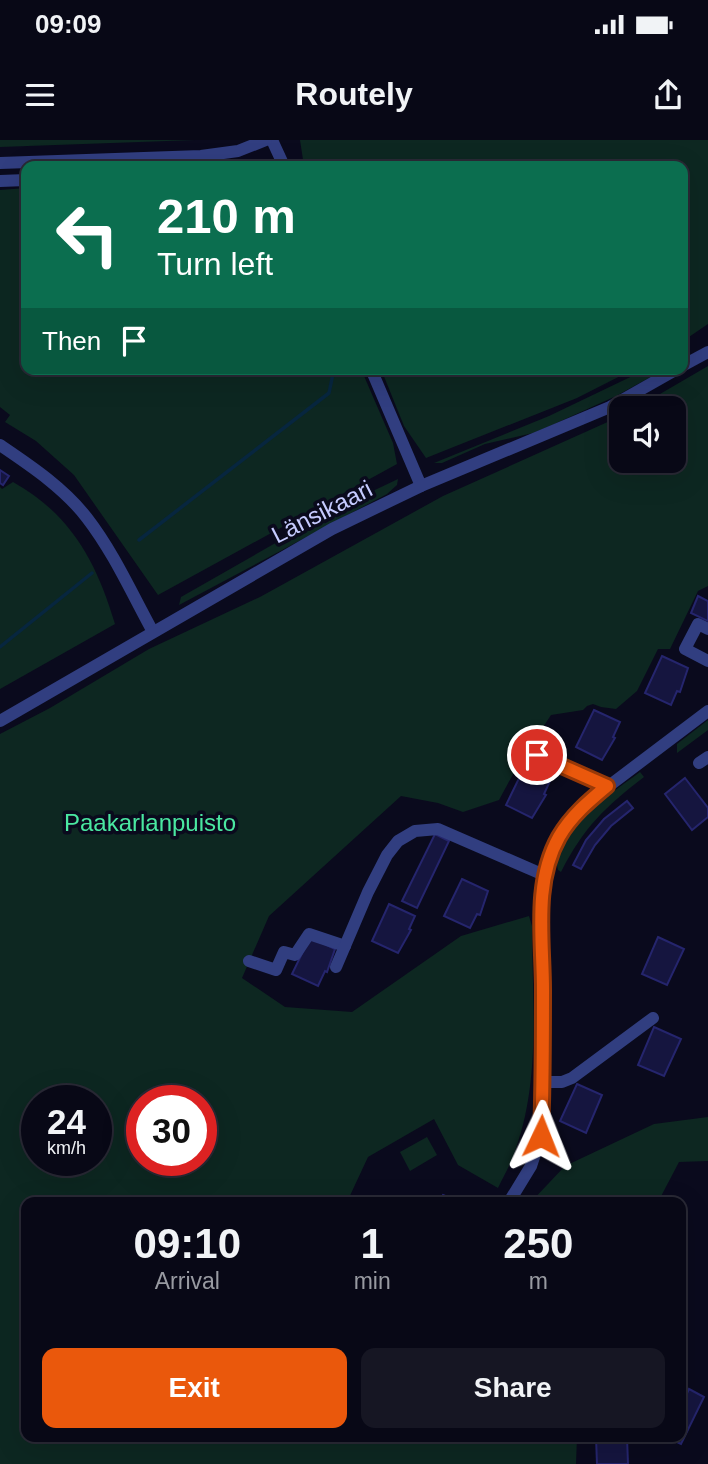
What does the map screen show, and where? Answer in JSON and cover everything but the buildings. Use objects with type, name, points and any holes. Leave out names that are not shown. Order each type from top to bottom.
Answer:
[{"type":"street","points":[[57,161],[201,156],[238,151],[266,140]]},
{"type":"street","points":[[272,140],[282,161]]},
{"type":"street","points":[[0,163],[21,162]]},
{"type":"street","points":[[0,181],[21,180]]},
{"type":"street","points":[[688,363],[708,352]]},
{"type":"street","points":[[374,375],[421,486]]},
{"type":"street","name":"Länsikaari","points":[[0,721],[332,529],[421,486],[610,407],[666,375]]},
{"type":"street","points":[[0,444],[66,495],[87,518],[116,562],[153,632]]},
{"type":"street","points":[[708,629],[698,624],[685,649],[708,661]]},
{"type":"street","points":[[512,1197],[538,1150],[541,1136],[542,908],[544,875],[552,851],[565,828],[585,804],[708,711]]},
{"type":"street","points":[[537,755],[607,786]]},
{"type":"street","points":[[336,967],[387,855],[398,841],[415,831],[438,829],[544,875]]},
{"type":"street","points":[[249,961],[276,970],[284,951],[295,955],[309,934],[345,946]]},
{"type":"street","points":[[543,1082],[562,1082],[572,1078],[653,1018]]},
{"type":"green space","points":[[0,140],[195,140],[0,147]]},
{"type":"green space","points":[[300,140],[708,140],[708,324],[688,338],[688,161],[303,161]]},
{"type":"green space","points":[[21,188],[21,375],[364,375],[393,443],[397,464],[158,595],[74,475],[36,441],[5,422],[10,415],[0,407],[0,190]]},
{"type":"green space","name":"Paakarlanpuisto","points":[[708,366],[708,586],[698,591],[670,649],[658,649],[637,691],[616,709],[593,704],[583,710],[551,715],[499,800],[463,812],[438,803],[401,796],[269,916],[242,978],[285,1007],[352,1012],[461,936],[529,916],[532,926],[534,1010],[532,1066],[524,1121],[514,1153],[498,1188],[458,1165],[434,1119],[368,1157],[349,1197],[21,1197],[21,1442],[577,1442],[576,1464],[0,1464],[0,734],[50,708],[149,649],[260,597],[443,496],[609,421],[609,473],[686,473],[686,396],[657,396]]},
{"type":"green space","points":[[383,375],[622,375],[577,398],[426,458],[404,426]]},
{"type":"green space","points":[[634,375],[654,375],[616,396],[609,396],[609,399],[533,433],[485,444],[442,463],[434,463],[549,416]]},
{"type":"green space","points":[[398,479],[397,485],[387,494],[179,605],[181,597],[335,509]]},
{"type":"green space","points":[[13,482],[51,509],[79,542],[100,581],[115,624],[0,689],[0,487],[2,489]]},
{"type":"green space","points":[[708,720],[708,730],[677,753],[677,744]]},
{"type":"green space","points":[[640,772],[644,777],[596,819],[578,842],[561,872],[558,870],[556,861],[581,821]]},
{"type":"green space","points":[[708,1117],[708,1161],[679,1162],[661,1197],[536,1197],[565,1166],[654,1124]]},
{"type":"green space","points":[[427,1137],[437,1155],[410,1171],[400,1152]]},
{"type":"waterway","points":[[139,540],[329,393],[333,375]]},
{"type":"waterway","points":[[0,647],[92,573]]},
{"type":"route","points":[[537,755],[607,786],[585,804],[559,836],[544,875],[541,1136]]}]
